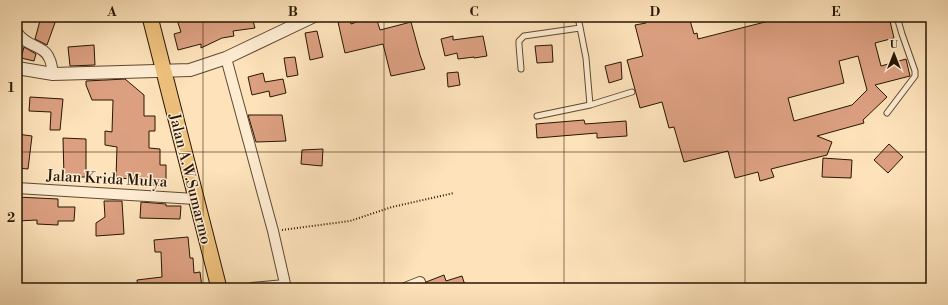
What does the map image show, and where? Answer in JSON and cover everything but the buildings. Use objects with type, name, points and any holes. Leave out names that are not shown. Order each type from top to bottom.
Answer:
[{"type":"main road","name":"Jalan A.W.Sumarmo","points":[[150,17],[195,199],[219,288]]},
{"type":"street","points":[[17,68],[53,74],[190,70],[226,58],[306,18]]},
{"type":"street","points":[[17,32],[27,43],[42,49],[47,53],[50,59],[53,74]]},
{"type":"street","points":[[226,58],[273,231],[286,286],[252,288]]},
{"type":"street","name":"Jalan Krida Mulya","points":[[17,188],[195,199]]},
{"type":"street","points":[[405,288],[420,282]]},
{"type":"lane","points":[[578,17],[586,58],[590,105]]},
{"type":"lane","points":[[887,113],[915,76],[915,71],[897,17]]},
{"type":"lane","points":[[521,69],[518,45],[519,41],[524,36],[580,28]]},
{"type":"lane","points":[[537,116],[590,105],[632,92]]},
{"type":"path","points":[[273,231],[350,221],[392,207],[454,193]]}]
